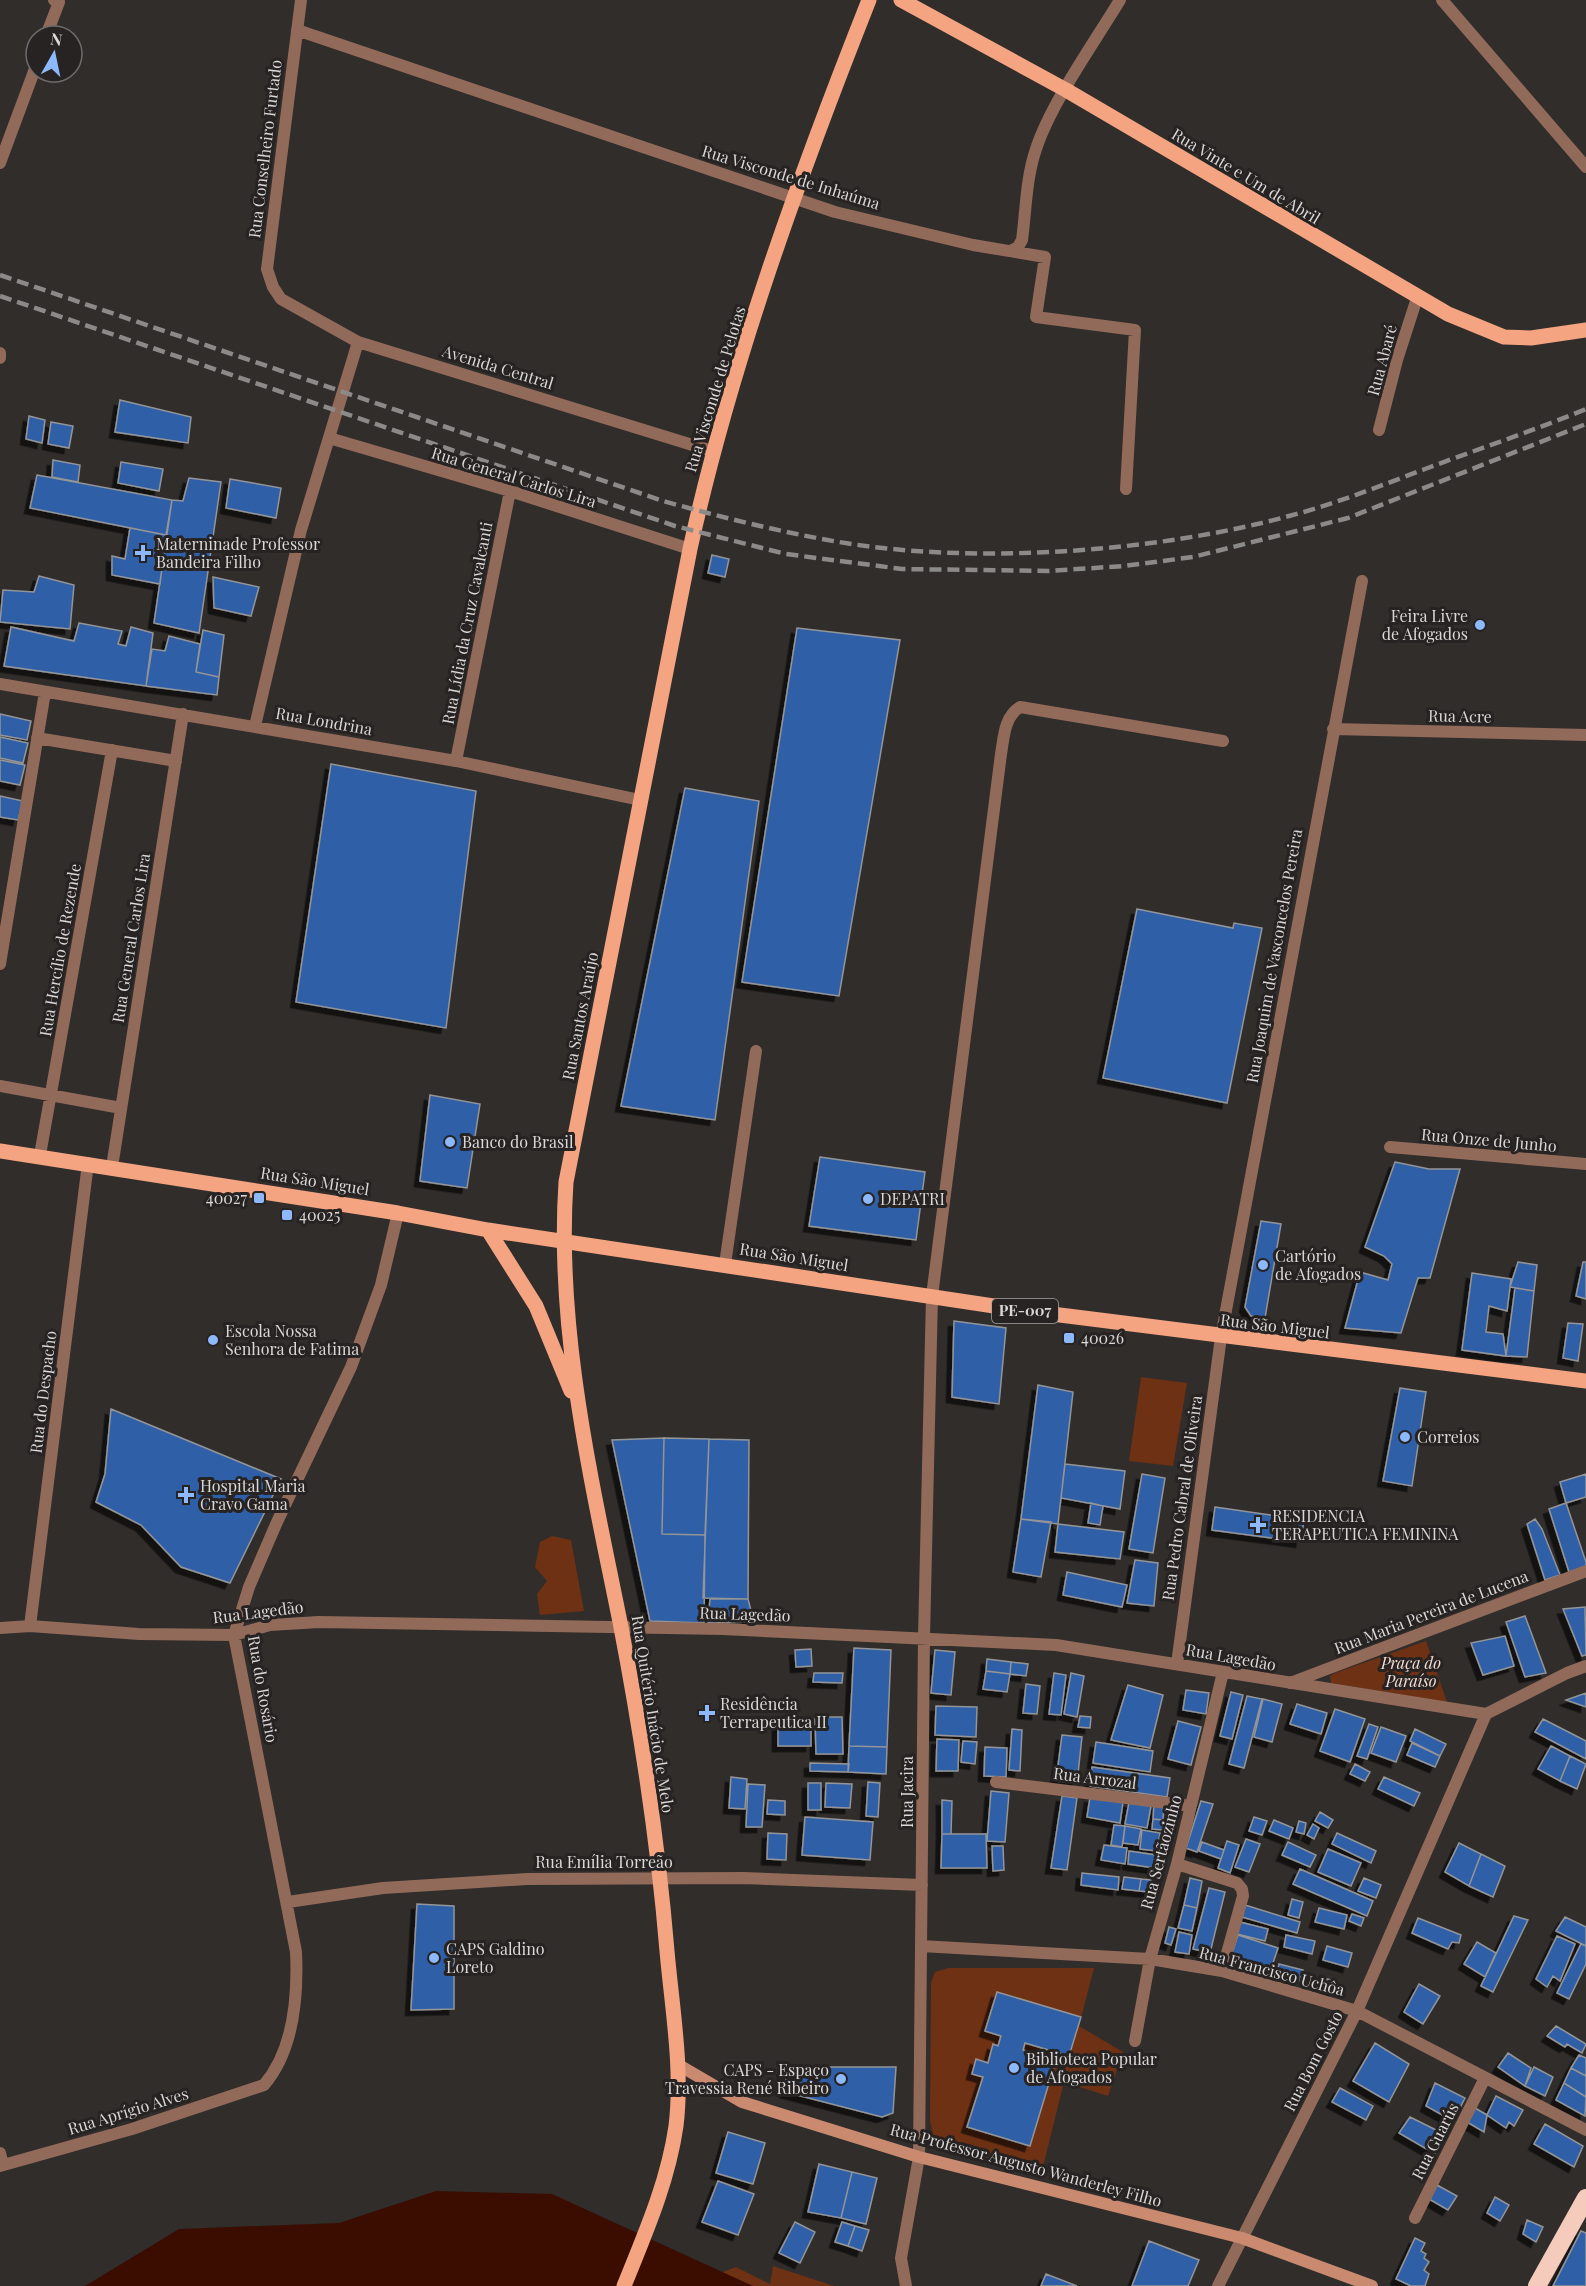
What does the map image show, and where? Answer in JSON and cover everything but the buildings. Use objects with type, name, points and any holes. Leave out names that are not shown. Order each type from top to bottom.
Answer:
[{"type":"highway","points":[[1537,2286],[1586,2198]]},
{"type":"main road","name":"Rua Visconde de Pelotas","points":[[640,800],[712,451],[795,199],[869,0]]},
{"type":"main road","name":"Rua Vinte e Um de Abril","points":[[901,0],[1066,90],[1417,298],[1477,327],[1504,337],[1531,338],[1586,330]]},
{"type":"main road","name":"Rua Santos Araújo","points":[[564,1240],[566,1182],[640,800]]},
{"type":"main road","name":"Rua São Miguel","points":[[0,1151],[40,1155],[398,1213],[488,1230],[932,1296],[1221,1337],[1586,1382]]},
{"type":"main road","points":[[488,1230],[536,1306],[578,1411]]},
{"type":"main road","name":"Rua Quitério Inácio de Melo","points":[[564,1240],[578,1411],[621,1627],[661,1878],[677,2064],[676,2123],[660,2195],[624,2286]]},
{"type":"main road","name":"Rua Professor Augusto Wanderley Filho","points":[[677,2064],[742,2102],[919,2157],[1242,2238],[1372,2286]]},
{"type":"street","points":[[50,24],[58,2],[54,0]]},
{"type":"street","name":"Rua Conselheiro Furtado","points":[[281,299],[273,287],[267,269],[301,0]]},
{"type":"street","points":[[1010,251],[1018,247],[1022,240],[1028,178],[1036,148],[1066,90],[1120,0]]},
{"type":"street","points":[[1442,0],[1586,167]]},
{"type":"street","name":"Rua Visconde de Inhaúma","points":[[297,30],[835,212],[1045,257],[1036,317],[1135,330],[1126,489]]},
{"type":"street","points":[[0,164],[29,84]]},
{"type":"street","name":"Rua Abaré","points":[[1379,430],[1397,360],[1417,298]]},
{"type":"street","name":"Avenida Central","points":[[281,299],[358,342],[712,451]]},
{"type":"street","points":[[255,726],[301,530],[358,342]]},
{"type":"street","name":"Rua General Carlos Lira","points":[[329,438],[510,491],[690,549]]},
{"type":"street","name":"Rua Lídia da Cruz Cavalcanti","points":[[456,761],[510,491]]},
{"type":"street","name":"Rua Joaquim de Vasconcelos Pereira","points":[[1221,1337],[1362,581]]},
{"type":"street","name":"Rua Londrina","points":[[0,684],[456,761],[640,800]]},
{"type":"street","points":[[0,964],[45,692]]},
{"type":"street","name":"Rua Jacira","points":[[906,2286],[901,2258],[919,2157],[924,1637],[932,1296],[999,766],[1008,719],[1012,711],[1020,707],[1223,741]]},
{"type":"street","name":"Rua General Carlos Lira","points":[[112,1167],[183,714]]},
{"type":"street","name":"Rua Acre","points":[[1333,729],[1586,735]]},
{"type":"street","points":[[38,738],[176,761]]},
{"type":"street","name":"Rua Hercílio de Rezende","points":[[40,1155],[112,750]]},
{"type":"street","points":[[725,1264],[756,1051]]},
{"type":"street","points":[[0,1086],[121,1108]]},
{"type":"street","name":"Rua Onze de Junho","points":[[1390,1147],[1586,1164]]},
{"type":"street","name":"Rua do Despacho","points":[[30,1626],[88,1164]]},
{"type":"street","name":"Rua do Rosário","points":[[264,2085],[273,2075],[281,2057],[295,2002],[296,1952],[234,1635],[249,1587],[277,1522],[351,1367],[381,1285],[398,1213]]},
{"type":"street","name":"Rua Pedro Cabral de Oliveira","points":[[1177,1664],[1221,1337]]},
{"type":"street","name":"Rua Maria Pereira de Lucena","points":[[1287,1684],[1586,1571]]},
{"type":"street","name":"Rua Lagedão","points":[[0,1628],[30,1626],[139,1634],[234,1635],[270,1625],[319,1622],[621,1627],[924,1637],[1056,1645],[1287,1684],[1485,1714]]},
{"type":"street","points":[[1485,1714],[1567,1672],[1586,1666]]},
{"type":"street","name":"Rua Sertãozinho","points":[[1135,2041],[1150,1959],[1177,1864],[1223,1672]]},
{"type":"street","name":"Rua Bom Gosto","points":[[1218,2286],[1357,2012],[1485,1714]]},
{"type":"street","name":"Rua Arrozal","points":[[996,1782],[1191,1806]]},
{"type":"street","points":[[1177,1864],[1237,1884],[1242,1889],[1243,1896],[1222,1971]]},
{"type":"street","name":"Rua Emília Torreão","points":[[288,1902],[383,1888],[527,1879],[661,1878],[922,1885]]},
{"type":"street","name":"Rua Francisco Uchôa","points":[[921,1946],[1150,1959],[1222,1971],[1357,2012],[1586,2130]]},
{"type":"street","name":"Rua Guarús","points":[[1415,2218],[1485,2078]]},
{"type":"street","name":"Rua Aprígio Alves","points":[[1,2161],[132,2129],[264,2085]]},
{"type":"green space","points":[[1141,1377],[1187,1383],[1173,1466],[1129,1461]]},
{"type":"green space","points":[[552,1536],[571,1540],[584,1611],[540,1615],[537,1594],[547,1581],[535,1567],[540,1542]]},
{"type":"green space","name":"Praça do Paraíso","points":[[1426,1641],[1447,1702],[1331,1683],[1330,1676],[1335,1673]]},
{"type":"green space","points":[[948,1968],[1094,1968],[1079,2026],[1123,2052],[1108,2096],[1064,2082],[1041,2175],[943,2145],[933,2135],[930,2121],[931,1983],[935,1972]]},
{"type":"green space","points":[[773,2266],[834,2286],[713,2286],[723,2272],[736,2267],[770,2284]]},
{"type":"shaded area","points":[[436,2191],[552,2194],[753,2286],[85,2286],[179,2229],[339,2223]]},
{"type":"railway","points":[[0,275],[663,501],[795,534],[892,549],[948,553],[1066,551],[1125,546],[1238,528],[1289,516],[1340,500],[1586,409]]},
{"type":"railway","points":[[0,296],[675,526],[786,554],[902,569],[1048,571],[1124,566],[1193,557],[1348,518],[1586,424]]},
{"type":"place","name":"Materninade Professor Bandeira Filho","points":[[143,553]]},
{"type":"place","name":"Feira Livre de Afogados","points":[[1480,625]]},
{"type":"place","name":"Banco do Brasil","points":[[450,1142]]},
{"type":"place","name":"40027","points":[[259,1198]]},
{"type":"place","name":"DEPATRI","points":[[868,1199]]},
{"type":"place","name":"40025","points":[[287,1215]]},
{"type":"place","name":"Cartório de Afogados","points":[[1263,1265]]},
{"type":"place","name":"40026","points":[[1069,1338]]},
{"type":"place","name":"Escola Nossa Senhora de Fatima","points":[[213,1340]]},
{"type":"place","name":"Correios","points":[[1405,1437]]},
{"type":"place","name":"Hospital Maria Cravo Gama","points":[[186,1495]]},
{"type":"place","name":"RESIDENCIA TERAPEUTICA FEMININA","points":[[1258,1525]]},
{"type":"place","name":"Residência Terrapeutica II","points":[[707,1713]]},
{"type":"place","name":"CAPS Galdino Loreto","points":[[434,1958]]},
{"type":"place","name":"Biblioteca Popular de Afogados","points":[[1014,2068]]},
{"type":"place","name":"CAPS - Espaço Travessia René Ribeiro","points":[[841,2079]]}]
